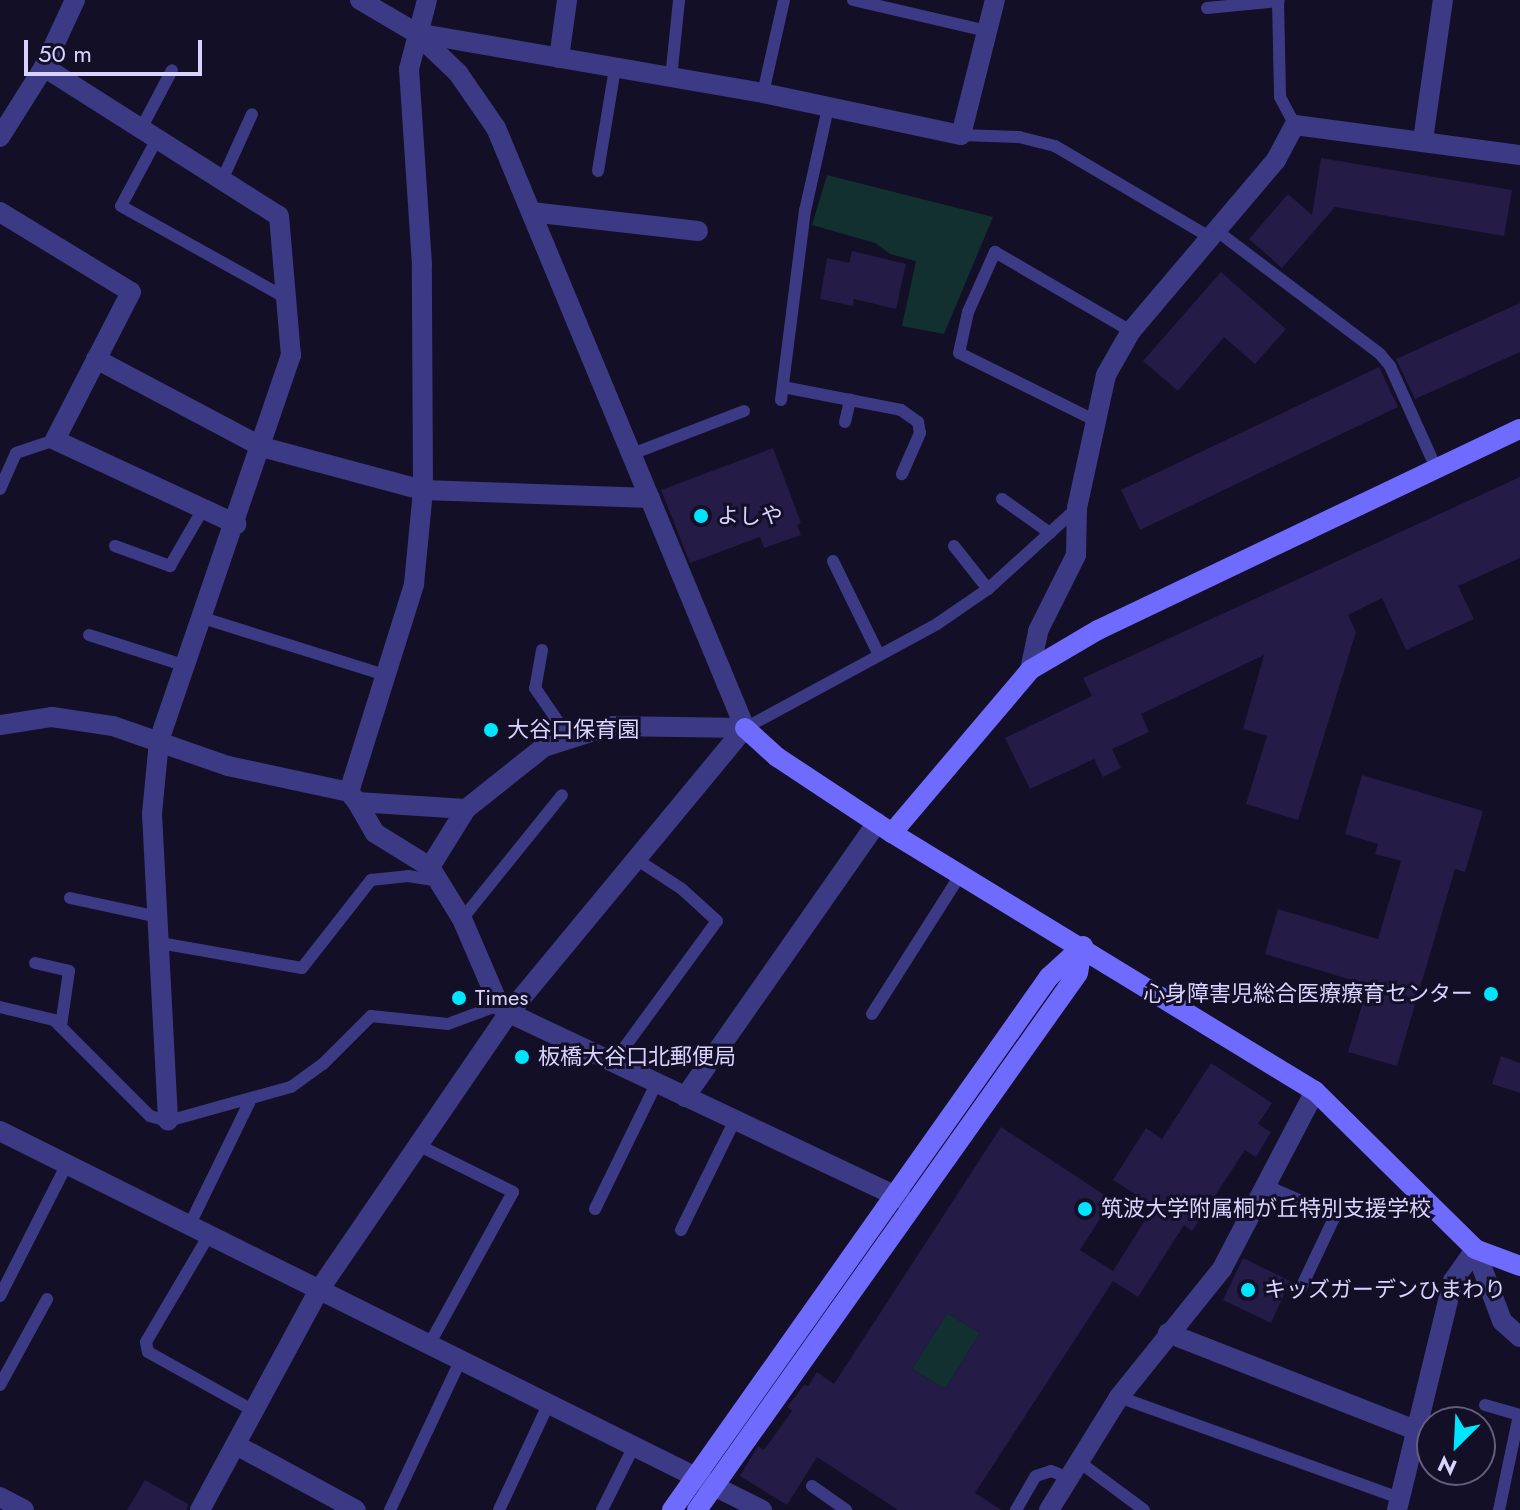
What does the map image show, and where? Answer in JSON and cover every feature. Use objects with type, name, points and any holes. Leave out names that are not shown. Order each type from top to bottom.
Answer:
[{"type":"street","points":[[0,137],[44,67],[75,0]]},
{"type":"street","points":[[360,0],[416,33],[458,73],[496,128],[745,728],[777,757],[885,828],[1083,946],[1315,1091],[1475,1249],[1520,1266]]},
{"type":"street","points":[[427,0],[409,69],[422,265],[423,490],[414,584],[385,675],[353,797],[375,833],[434,874],[462,919],[504,1009],[902,1199]]},
{"type":"street","points":[[559,58],[567,0]]},
{"type":"street","points":[[416,33],[763,93],[961,135],[995,0]]},
{"type":"street","points":[[1423,140],[1443,0]]},
{"type":"street","points":[[44,67],[279,216],[291,355],[236,524],[159,741],[152,814],[168,1121]]},
{"type":"street","points":[[1030,670],[1038,631],[1076,555],[1077,508],[1092,419],[1106,375],[1131,331],[1276,160],[1295,125],[1520,155]]},
{"type":"street","points":[[0,212],[131,292],[55,440],[236,524]]},
{"type":"street","points":[[531,212],[698,231]]},
{"type":"street","points":[[96,359],[262,447],[423,490],[650,498]]},
{"type":"street","points":[[685,1097],[885,828],[1030,670],[1098,630],[1520,429]]},
{"type":"street","points":[[0,725],[52,717],[113,726],[228,766],[353,797],[466,809]]},
{"type":"street","points":[[434,874],[466,809],[528,764],[544,747],[610,726],[745,728]]},
{"type":"street","points":[[200,1510],[319,1290],[418,1145],[504,1009],[636,859],[745,728]]},
{"type":"street","points":[[672,1510],[692,1475],[1078,973],[1083,946]]},
{"type":"street","points":[[1049,1510],[1119,1397],[1222,1269],[1315,1091]]},
{"type":"street","points":[[0,1131],[762,1510]]},
{"type":"street","points":[[697,1510],[902,1199]]},
{"type":"street","points":[[1475,1249],[1502,1321],[1520,1337]]},
{"type":"street","points":[[1399,1504],[1453,1281],[1475,1249]]},
{"type":"street","points":[[1168,1333],[1415,1430]]},
{"type":"street","points":[[236,1445],[356,1510]]},
{"type":"street","points":[[1,1498],[24,1510]]},
{"type":"lane","points":[[671,78],[679,0]]},
{"type":"lane","points":[[763,93],[784,0]]},
{"type":"lane","points":[[853,0],[987,31]]},
{"type":"lane","points":[[1207,8],[1278,0],[1280,97],[1295,125]]},
{"type":"lane","points":[[598,171],[615,68]]},
{"type":"lane","points":[[172,70],[121,206],[286,298]]},
{"type":"lane","points":[[828,108],[805,211],[782,394],[850,400],[901,410],[918,422],[920,433],[902,474]]},
{"type":"lane","points":[[223,178],[252,114]]},
{"type":"lane","points":[[961,135],[1019,137],[1055,146],[1214,234],[1380,354],[1390,366],[1436,468]]},
{"type":"lane","points":[[1092,419],[959,353],[968,312],[995,252],[1131,331]]},
{"type":"lane","points":[[845,422],[850,400]]},
{"type":"lane","points":[[632,454],[744,411]]},
{"type":"lane","points":[[0,489],[16,453],[55,440]]},
{"type":"lane","points":[[1002,499],[1050,533]]},
{"type":"lane","points":[[745,728],[879,655],[988,589],[1077,508]]},
{"type":"lane","points":[[115,546],[170,566],[203,509]]},
{"type":"lane","points":[[954,546],[988,589]]},
{"type":"lane","points":[[833,561],[879,655]]},
{"type":"lane","points":[[203,618],[385,675]]},
{"type":"lane","points":[[89,635],[186,666]]},
{"type":"lane","points":[[542,650],[535,688],[570,739]]},
{"type":"lane","points":[[462,919],[562,795]]},
{"type":"lane","points":[[613,1063],[717,921],[682,889],[636,859]]},
{"type":"lane","points":[[160,943],[302,968],[371,880],[434,874]]},
{"type":"lane","points":[[872,1014],[961,874]]},
{"type":"lane","points":[[70,898],[159,917]]},
{"type":"lane","points":[[35,963],[69,971],[61,1026]]},
{"type":"lane","points":[[0,1007],[24,1010],[61,1026],[150,1116],[168,1121],[250,1101],[291,1087],[323,1064],[371,1016],[448,1024],[504,1009]]},
{"type":"lane","points":[[595,1209],[656,1084]]},
{"type":"lane","points":[[189,1226],[250,1101]]},
{"type":"lane","points":[[681,1230],[735,1120]]},
{"type":"lane","points":[[418,1145],[513,1192],[429,1345]]},
{"type":"lane","points":[[0,1296],[67,1164]]},
{"type":"lane","points":[[1265,1185],[1335,1216],[1301,1288]]},
{"type":"lane","points":[[209,1235],[146,1342],[148,1352],[254,1411]]},
{"type":"lane","points":[[0,1385],[47,1299]]},
{"type":"lane","points":[[390,1510],[460,1361]]},
{"type":"lane","points":[[1119,1397],[1399,1504]]},
{"type":"lane","points":[[499,1510],[548,1405]]},
{"type":"lane","points":[[1485,1405],[1520,1415],[1499,1510]]},
{"type":"lane","points":[[602,1510],[633,1448]]},
{"type":"lane","points":[[1016,1510],[1036,1476],[1073,1469],[1144,1510]]},
{"type":"lane","points":[[812,1486],[846,1510]]},
{"type":"green space","points":[[827,175],[993,217],[944,334],[902,326],[916,261],[890,254],[875,243],[812,225]]},
{"type":"green space","points":[[947,1313],[980,1333],[945,1389],[912,1369]]},
{"type":"building","points":[[1321,158],[1512,190],[1504,236],[1335,207],[1282,268],[1249,239],[1288,194],[1312,215]]},
{"type":"building","points":[[852,251],[906,264],[896,309],[854,299],[853,306],[820,299],[827,258],[849,263]]},
{"type":"building","points":[[1221,272],[1286,329],[1255,364],[1224,337],[1178,391],[1143,361]]},
{"type":"building","points":[[1520,303],[1520,352],[1415,399],[1396,359]]},
{"type":"building","points":[[1379,367],[1398,407],[1140,530],[1121,490]]},
{"type":"building","points":[[773,448],[801,523],[797,525],[801,535],[764,548],[760,537],[690,563],[661,490]]},
{"type":"building","points":[[1520,477],[1520,558],[1458,586],[1474,619],[1406,650],[1382,598],[1348,615],[1356,632],[1298,820],[1246,804],[1267,736],[1243,729],[1264,655],[1141,714],[1149,732],[1112,749],[1121,768],[1103,777],[1094,759],[1030,789],[1005,738],[1092,696],[1083,678]]},
{"type":"building","points":[[1362,775],[1483,811],[1465,872],[1455,869],[1397,1066],[1348,1052],[1368,985],[1265,954],[1278,909],[1378,939],[1401,861],[1375,854],[1378,844],[1345,834]]},
{"type":"building","points":[[1501,1056],[1520,1063],[1520,1093],[1492,1084]]},
{"type":"building","name":"筑波大学附属桐が丘特別支援学校","points":[[1211,1063],[1272,1103],[1258,1124],[1271,1132],[1256,1157],[1245,1150],[1192,1231],[1184,1225],[1138,1297],[1113,1281],[975,1493],[1001,1510],[898,1510],[817,1457],[787,1505],[740,1476],[758,1446],[764,1450],[792,1411],[787,1407],[817,1372],[834,1384],[1001,1127],[1112,1200],[1080,1250],[1113,1271],[1154,1206],[1113,1180],[1146,1128],[1162,1139]],"holes":[[[947,1313],[980,1333],[945,1389],[912,1369]]]},
{"type":"building","points":[[1243,1258],[1290,1281],[1271,1323],[1223,1300]]},
{"type":"building","points":[[145,1480],[188,1504],[187,1510],[127,1510]]},
{"type":"place","name":"よしや","points":[[701,516]]},
{"type":"place","name":"大谷口保育園","points":[[491,730]]},
{"type":"place","name":"心身障害児総合医療療育センター","points":[[1491,994]]},
{"type":"place","name":"Times","points":[[459,998]]},
{"type":"place","name":"板橋大谷口北郵便局","points":[[522,1057]]},
{"type":"place","name":"筑波大学附属桐が丘特別支援学校","points":[[1085,1209]]},
{"type":"place","name":"キッズガーデンひまわり","points":[[1248,1290]]}]
